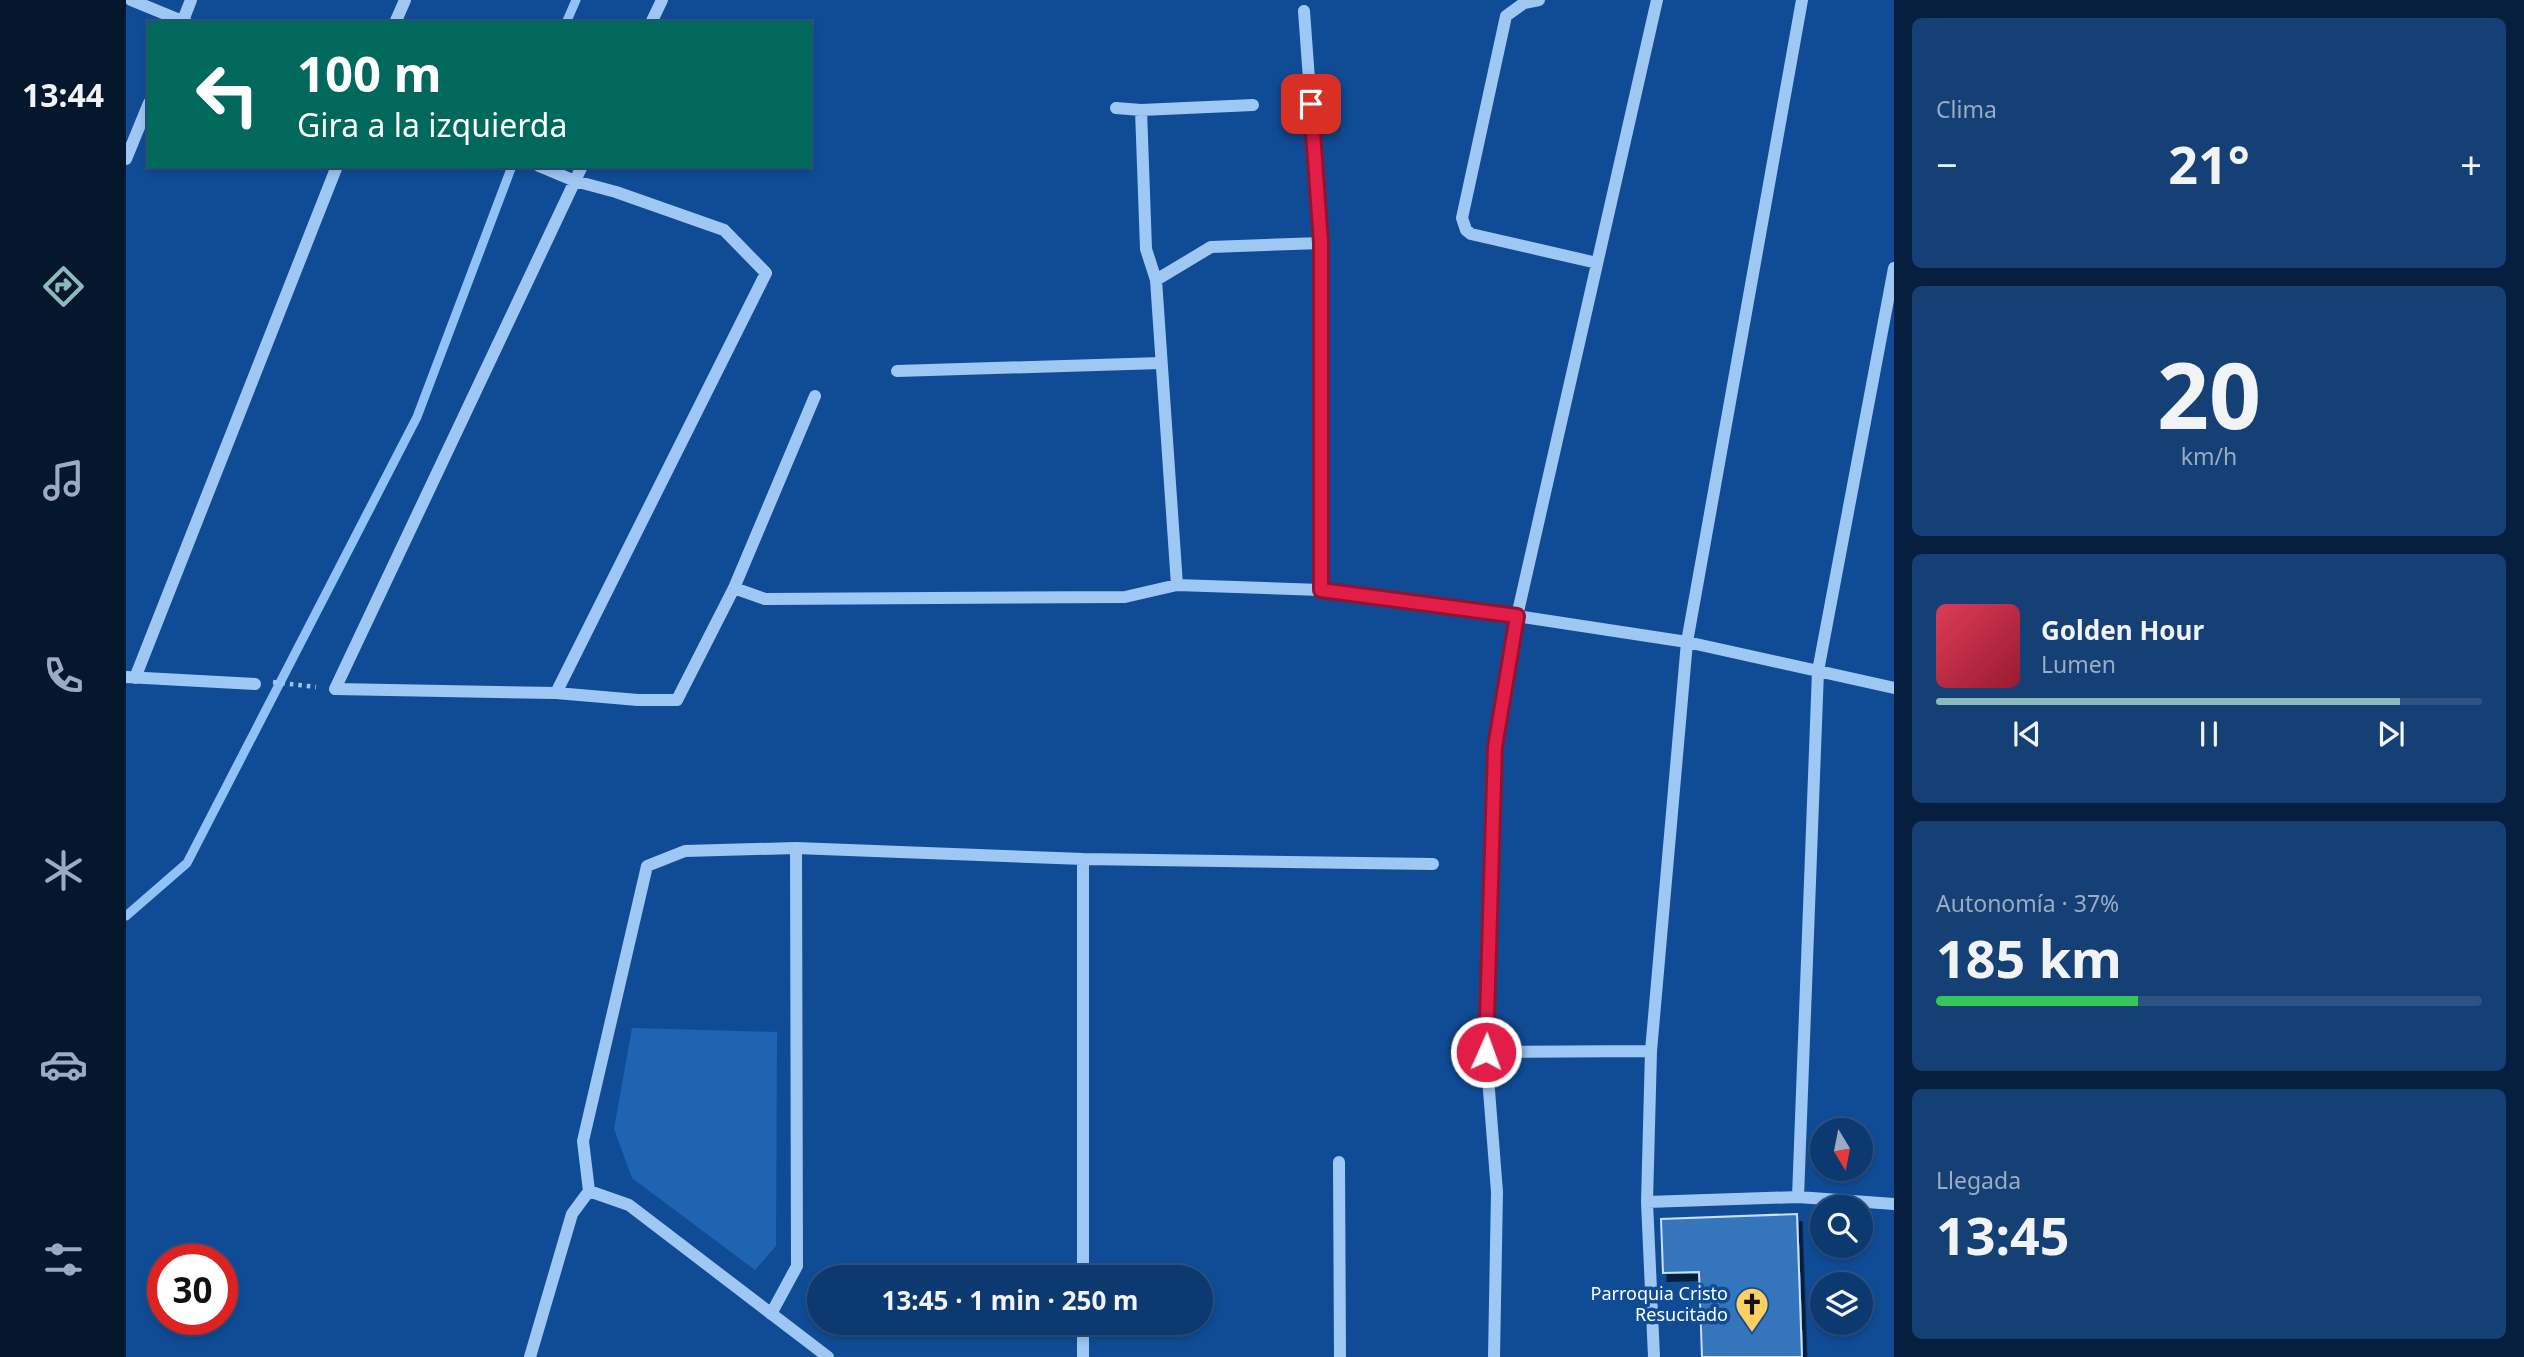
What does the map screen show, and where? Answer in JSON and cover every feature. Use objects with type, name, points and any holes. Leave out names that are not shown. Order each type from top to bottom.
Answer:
[{"type":"street","points":[[131,0],[182,21]]},
{"type":"street","points":[[184,21],[191,0]]},
{"type":"street","points":[[396,21],[405,0]]},
{"type":"street","points":[[652,21],[662,0]]},
{"type":"street","points":[[1538,0],[1524,2],[1506,16],[1462,218],[1466,230],[1471,234],[1597,262]]},
{"type":"street","points":[[1494,1357],[1497,1192],[1486,1052],[1495,747],[1517,616],[1657,0]]},
{"type":"street","points":[[1654,1357],[1647,1202],[1651,1051],[1687,642],[1802,0]]},
{"type":"street","points":[[1304,11],[1321,243],[1321,590]]},
{"type":"street","points":[[1116,108],[1141,110],[1253,105]]},
{"type":"street","points":[[126,159],[147,108]]},
{"type":"street","points":[[1141,110],[1146,249],[1156,280],[1177,585]]},
{"type":"street","points":[[255,684],[131,678],[336,168]]},
{"type":"street","points":[[544,168],[575,181],[616,192],[724,230],[766,273],[556,693]]},
{"type":"street","points":[[581,168],[335,689],[556,693],[638,700],[677,700],[734,588],[815,396]]},
{"type":"street","points":[[1156,280],[1211,247],[1321,243]]},
{"type":"street","points":[[1798,1197],[1818,671],[1894,268]]},
{"type":"street","points":[[897,370],[1161,363]]},
{"type":"street","points":[[734,588],[765,599],[1125,597],[1177,585],[1321,590],[1687,642],[1894,688]]},
{"type":"street","points":[[771,1314],[796,1266],[796,848]]},
{"type":"street","points":[[530,1357],[572,1214],[589,1191],[583,1141],[647,866],[685,851],[796,848],[1083,859],[1433,864]]},
{"type":"street","points":[[1083,859],[1083,1265]]},
{"type":"street","points":[[1486,1052],[1651,1051]]},
{"type":"street","points":[[1339,1162],[1340,1357]]},
{"type":"street","points":[[589,1191],[629,1205],[828,1357]]},
{"type":"street","points":[[1647,1202],[1798,1197],[1894,1204]]},
{"type":"street","points":[[1083,1335],[1083,1357]]},
{"type":"path","points":[[271,682],[303,685]]},
{"type":"shaded area","points":[[632,1028],[777,1032],[776,1246],[755,1270],[632,1178],[614,1129]]},
{"type":"building","name":"Parroquia Cristo Resucitado","points":[[1797,1214],[1802,1357],[1702,1357],[1699,1272],[1663,1273],[1661,1219]]},
{"type":"waterway","points":[[567,21],[576,0]]},
{"type":"waterway","points":[[126,916],[187,863],[417,417],[511,168]]},
{"type":"place","name":"Parroquia Cristo Resucitado","points":[[1752,1334]]},
{"type":"route","points":[[1311,104],[1321,243],[1321,590],[1517,616],[1495,747],[1486,1052]]}]
